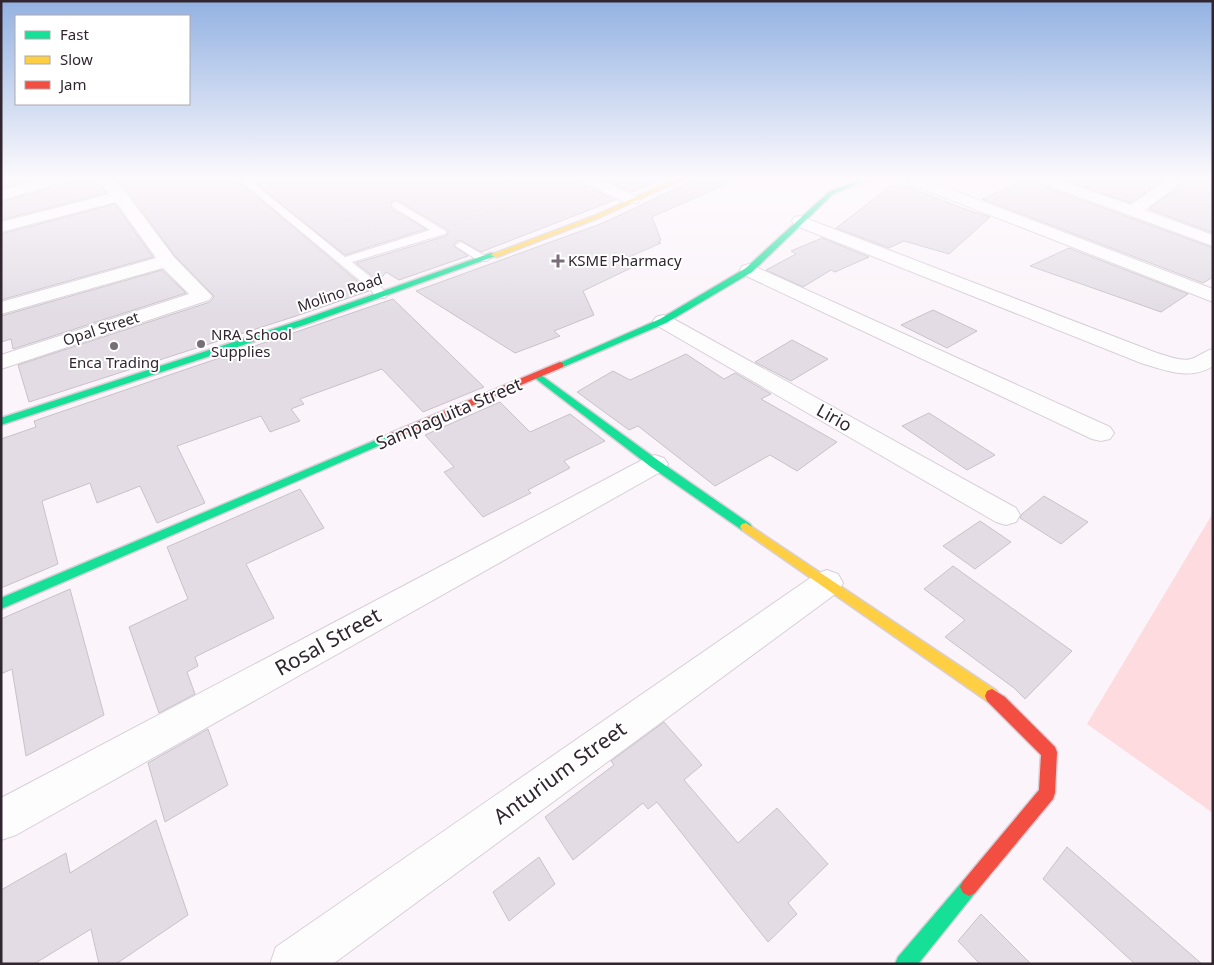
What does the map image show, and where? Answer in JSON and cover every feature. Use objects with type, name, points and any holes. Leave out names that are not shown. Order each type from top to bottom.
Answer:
[{"type":"street","points":[[1,227],[16,223]]},
{"type":"street","points":[[1,308],[167,261],[140,223]]},
{"type":"street","name":"Molino Road","points":[[1,422],[381,295],[526,244],[577,223]]},
{"type":"street","name":"Sampaguita Street","points":[[1,604],[663,321],[749,270],[798,223]]},
{"type":"street","points":[[805,223],[1150,358],[1172,365],[1196,366],[1213,356]]},
{"type":"street","points":[[1024,223],[1208,294]]},
{"type":"street","points":[[1163,223],[1213,241]]},
{"type":"street","name":"Opal Street","points":[[1,362],[202,296],[167,261]]},
{"type":"street","points":[[749,270],[1101,433]]},
{"type":"street","name":"Lirio","points":[[663,321],[1006,514]]},
{"type":"street","points":[[538,376],[655,464],[1000,702],[1048,752],[1047,793],[905,964]]},
{"type":"street","name":"Rosal Street","points":[[1,820],[655,464]]},
{"type":"street","name":"Anturium Street","points":[[293,964],[827,583]]},
{"type":"lane","points":[[297,223],[374,286],[381,295]]},
{"type":"lane","points":[[427,223],[438,230]]},
{"type":"lane","points":[[343,261],[438,230]]},
{"type":"lane","points":[[461,245],[483,258]]},
{"type":"path","points":[[306,230],[331,223]]},
{"type":"path","points":[[438,230],[458,223]]},
{"type":"shaded area","points":[[1213,513],[1213,813],[1087,724]]},
{"type":"building","points":[[43,223],[129,223],[153,257],[1,300],[1,234]]},
{"type":"building","points":[[151,223],[288,223],[369,291],[29,402],[18,365],[210,302],[214,297],[213,295],[175,256]]},
{"type":"building","points":[[305,223],[416,223],[426,229],[345,255]]},
{"type":"building","points":[[436,223],[556,223],[481,252],[460,240],[454,243],[454,246],[468,256],[399,280],[386,272],[379,281],[356,263],[446,236],[448,230]]},
{"type":"building","points":[[603,223],[654,223],[661,240],[658,242],[661,243],[620,261],[631,268],[583,291],[594,315],[554,331],[560,336],[515,353],[416,291]]},
{"type":"building","points":[[842,223],[983,223],[949,254],[904,241],[889,248],[836,228]]},
{"type":"building","points":[[1045,223],[1145,223],[1213,248],[1213,277],[1203,283]]},
{"type":"building","points":[[1186,223],[1213,223],[1213,233]]},
{"type":"building","points":[[822,238],[869,257],[835,272],[831,270],[803,287],[766,270],[796,254],[791,251]]},
{"type":"building","points":[[1069,248],[1188,294],[1161,312],[1030,266]]},
{"type":"building","points":[[162,270],[186,293],[13,349],[11,339],[1,342],[1,316]]},
{"type":"building","points":[[393,299],[484,387],[423,412],[382,369],[300,399],[304,404],[291,409],[300,421],[270,432],[261,416],[177,446],[205,503],[157,523],[140,486],[97,503],[90,483],[42,501],[58,564],[1,588],[1,439],[36,427],[34,421]]},
{"type":"building","points":[[933,310],[977,331],[947,348],[901,325]]},
{"type":"building","points":[[792,340],[828,359],[791,381],[755,362]]},
{"type":"building","points":[[686,354],[724,379],[735,373],[771,394],[761,399],[837,442],[797,471],[770,455],[715,486],[638,426],[629,430],[577,392],[613,371],[630,380]]},
{"type":"building","points":[[500,402],[530,432],[570,414],[605,441],[564,461],[570,468],[528,490],[531,493],[483,517],[444,472],[454,467],[425,435]]},
{"type":"building","points":[[929,413],[995,455],[967,470],[902,426]]},
{"type":"building","points":[[300,489],[324,528],[246,564],[274,618],[195,657],[198,666],[187,672],[195,694],[159,713],[129,627],[188,599],[167,547]]},
{"type":"building","points":[[1044,496],[1088,522],[1061,544],[1020,518],[1022,514]]},
{"type":"building","points":[[980,521],[1011,542],[975,569],[943,546]]},
{"type":"building","points":[[953,566],[1072,651],[1025,699],[1014,688],[945,637],[965,620],[924,589]]},
{"type":"building","points":[[70,589],[104,715],[26,756],[12,669],[1,674],[1,619]]},
{"type":"building","points":[[664,722],[702,765],[684,780],[738,843],[777,808],[828,864],[788,903],[797,914],[768,942],[657,802],[648,809],[643,803],[573,860],[545,817],[614,765],[611,761]]},
{"type":"building","points":[[208,729],[228,785],[165,822],[148,763]]},
{"type":"building","points":[[156,820],[188,915],[116,964],[99,964],[91,929],[34,964],[1,964],[1,890],[66,853],[70,873]]},
{"type":"building","points":[[1067,847],[1202,964],[1135,964],[1043,879]]},
{"type":"building","points":[[539,857],[555,884],[509,921],[493,892]]},
{"type":"building","points":[[981,914],[1031,964],[980,964],[958,941]]},
{"type":"traffic: fast","points":[[560,365],[663,321],[749,270],[799,223]]},
{"type":"traffic: fast","points":[[1,422],[304,322],[494,255]]},
{"type":"traffic: fast","points":[[538,376],[655,464],[746,527]]},
{"type":"traffic: fast","points":[[1,604],[395,435]]},
{"type":"traffic: fast","points":[[905,964],[969,887]]},
{"type":"traffic: slow","points":[[494,255],[580,223]]},
{"type":"traffic: slow","points":[[746,527],[992,696]]},
{"type":"traffic: jam","points":[[395,435],[560,365]]},
{"type":"traffic: jam","points":[[969,887],[1047,793],[1049,752],[992,696]]},
{"type":"place","name":"KSME Pharmacy","points":[[558,261]]},
{"type":"place","name":"NRA School Supplies","points":[[201,344]]},
{"type":"place","name":"Enca Trading","points":[[114,346]]}]
